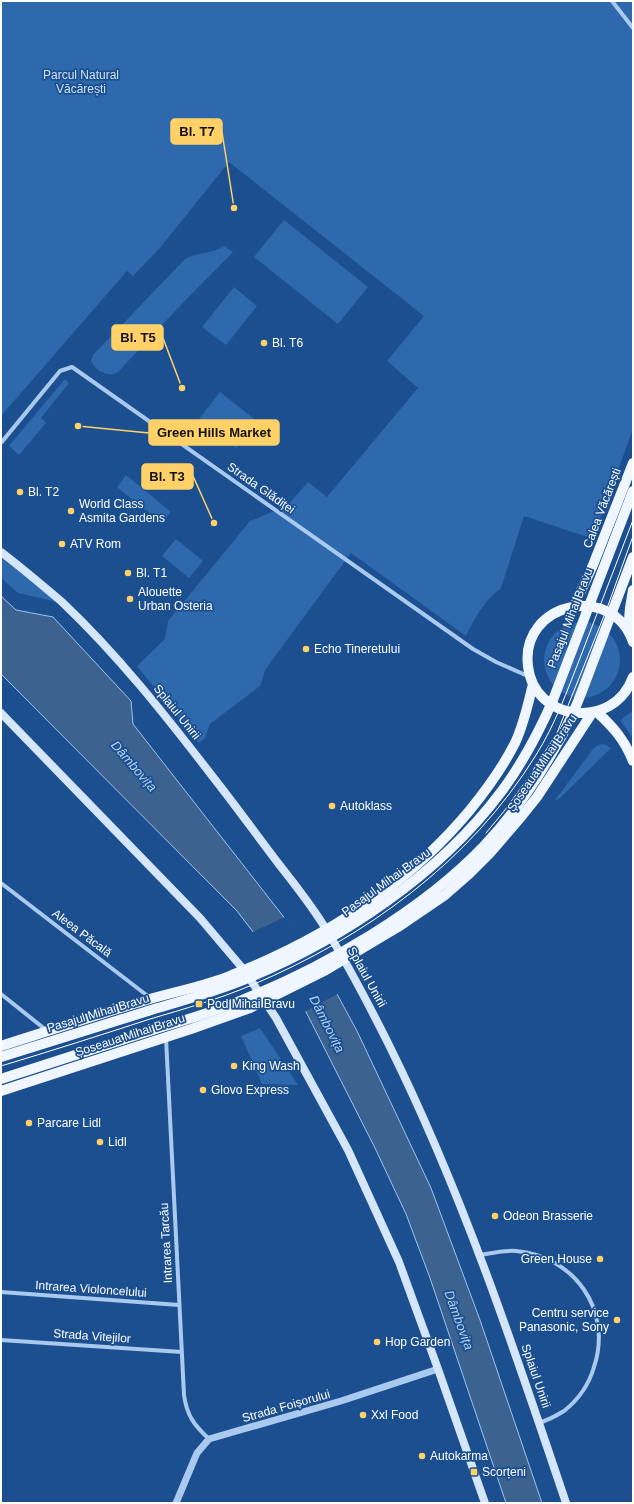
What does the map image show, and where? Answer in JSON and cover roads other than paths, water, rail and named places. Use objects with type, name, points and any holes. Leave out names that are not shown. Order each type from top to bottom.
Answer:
[{"type":"main road","name":"Calea Văcărești","points":[[574,606],[593,565],[633,463]]},
{"type":"main road","name":"Pasajul Mihai Bravu","points":[[1,1057],[223,988],[253,976],[319,944],[354,923],[413,881],[442,857],[479,819],[501,792],[536,736],[553,700],[633,491]]},
{"type":"main road","name":"Splaiul Unirii","points":[[1,552],[62,603],[92,632],[140,686],[191,748],[237,808],[327,930],[377,1021],[420,1108],[480,1255],[566,1503]]},
{"type":"main road","points":[[1,1079],[232,1004],[274,987],[346,950],[395,919],[446,881],[483,847],[508,818],[534,782],[556,747],[575,708],[633,557]]},
{"type":"main road","points":[[628,631],[633,590]]},
{"type":"main road","points":[[633,642],[628,631],[615,616],[592,606],[574,606],[567,607],[552,614],[542,622],[530,642],[528,654],[528,666],[532,681],[545,700],[560,709],[577,714],[594,712],[613,704],[621,698],[627,690],[633,677]]},
{"type":"main road","points":[[1,1046],[151,999],[205,984],[244,970],[327,930],[364,906],[394,885],[437,846],[489,786],[509,754],[522,725],[532,681]]},
{"type":"main road","points":[[594,712],[617,732],[624,741],[633,762]]},
{"type":"main road","name":"Șoseaua Mihai Bravu","points":[[1,1091],[220,1019],[280,994],[344,960],[440,898],[480,863],[508,833],[537,797],[594,712]]},
{"type":"main road","points":[[1,713],[177,893],[213,932],[244,970],[265,1001],[325,1106],[358,1171],[399,1262],[485,1503]]},
{"type":"street","points":[[612,1],[633,28]]},
{"type":"street","name":"Strada Glădiței","points":[[1,443],[60,371],[72,367],[473,649],[532,681]]},
{"type":"street","name":"Aleea Păcală","points":[[1,883],[151,999]]},
{"type":"street","points":[[1,994],[48,1031]]},
{"type":"street","name":"Intrarea Tarcău","points":[[166,1037],[184,1395],[187,1410],[194,1423],[209,1439]]},
{"type":"street","points":[[480,1255],[504,1251],[516,1251],[532,1254],[548,1260],[565,1269],[578,1281],[588,1296],[595,1312],[599,1329],[599,1345],[591,1376],[573,1403],[564,1411],[539,1423]]},
{"type":"street","name":"Intrarea Violoncelului","points":[[1,1292],[180,1305]]},
{"type":"street","name":"Strada Vitejilor","points":[[1,1340],[182,1352]]},
{"type":"street","name":"Strada Foișorului","points":[[209,1439],[341,1401],[438,1369]]},
{"type":"street","points":[[176,1503],[197,1453],[209,1439]]},
{"type":"water","name":"Dâmbovița","points":[[1,596],[16,610],[53,617],[131,701],[133,724],[290,925],[331,983],[357,1031],[431,1188],[480,1320],[542,1503],[506,1503],[430,1278],[406,1214],[375,1148],[302,1004],[263,945],[237,911],[1,674]]},
{"type":"tram line","points":[[1,1066],[189,1008],[240,990],[294,966],[335,944],[375,919],[412,892],[447,862],[480,829],[510,794],[543,744],[555,720],[633,520]]},
{"type":"tram line","points":[[486,833],[528,778],[557,733],[606,611],[633,536]]},
{"type":"place","name":"Bl. T7","points":[[234,208]]},
{"type":"place","name":"Bl. T6","points":[[264,343]]},
{"type":"place","name":"Bl. T5","points":[[182,388]]},
{"type":"place","name":"Green Hills Market","points":[[78,426]]},
{"type":"place","name":"Bl. T2","points":[[20,492]]},
{"type":"place","name":"World Class Asmita Gardens","points":[[71,511]]},
{"type":"place","name":"Bl. T3","points":[[214,523]]},
{"type":"place","name":"ATV Rom","points":[[62,544]]},
{"type":"place","name":"Bl. T1","points":[[128,573]]},
{"type":"place","name":"Alouette Urban Osteria","points":[[130,599]]},
{"type":"place","name":"Echo Tineretului","points":[[306,649]]},
{"type":"place","name":"Autoklass","points":[[332,806]]},
{"type":"place","name":"Pod Mihai Bravu","points":[[199,1004]]},
{"type":"place","name":"King Wash","points":[[234,1066]]},
{"type":"place","name":"Glovo Express","points":[[203,1090]]},
{"type":"place","name":"Parcare Lidl","points":[[29,1123]]},
{"type":"place","name":"Lidl","points":[[100,1142]]},
{"type":"place","name":"Odeon Brasserie","points":[[495,1216]]},
{"type":"place","name":"Green House","points":[[600,1259]]},
{"type":"place","name":"Centru service Panasonic, Sony","points":[[617,1320]]},
{"type":"place","name":"Hop Garden","points":[[377,1342]]},
{"type":"place","name":"Xxl Food","points":[[363,1415]]},
{"type":"place","name":"Autokarma","points":[[422,1456]]},
{"type":"place","name":"Scorțeni","points":[[474,1472]]},
{"type":"park label","name":"Parcul Natural Văcărești","points":[[81,82]]}]
